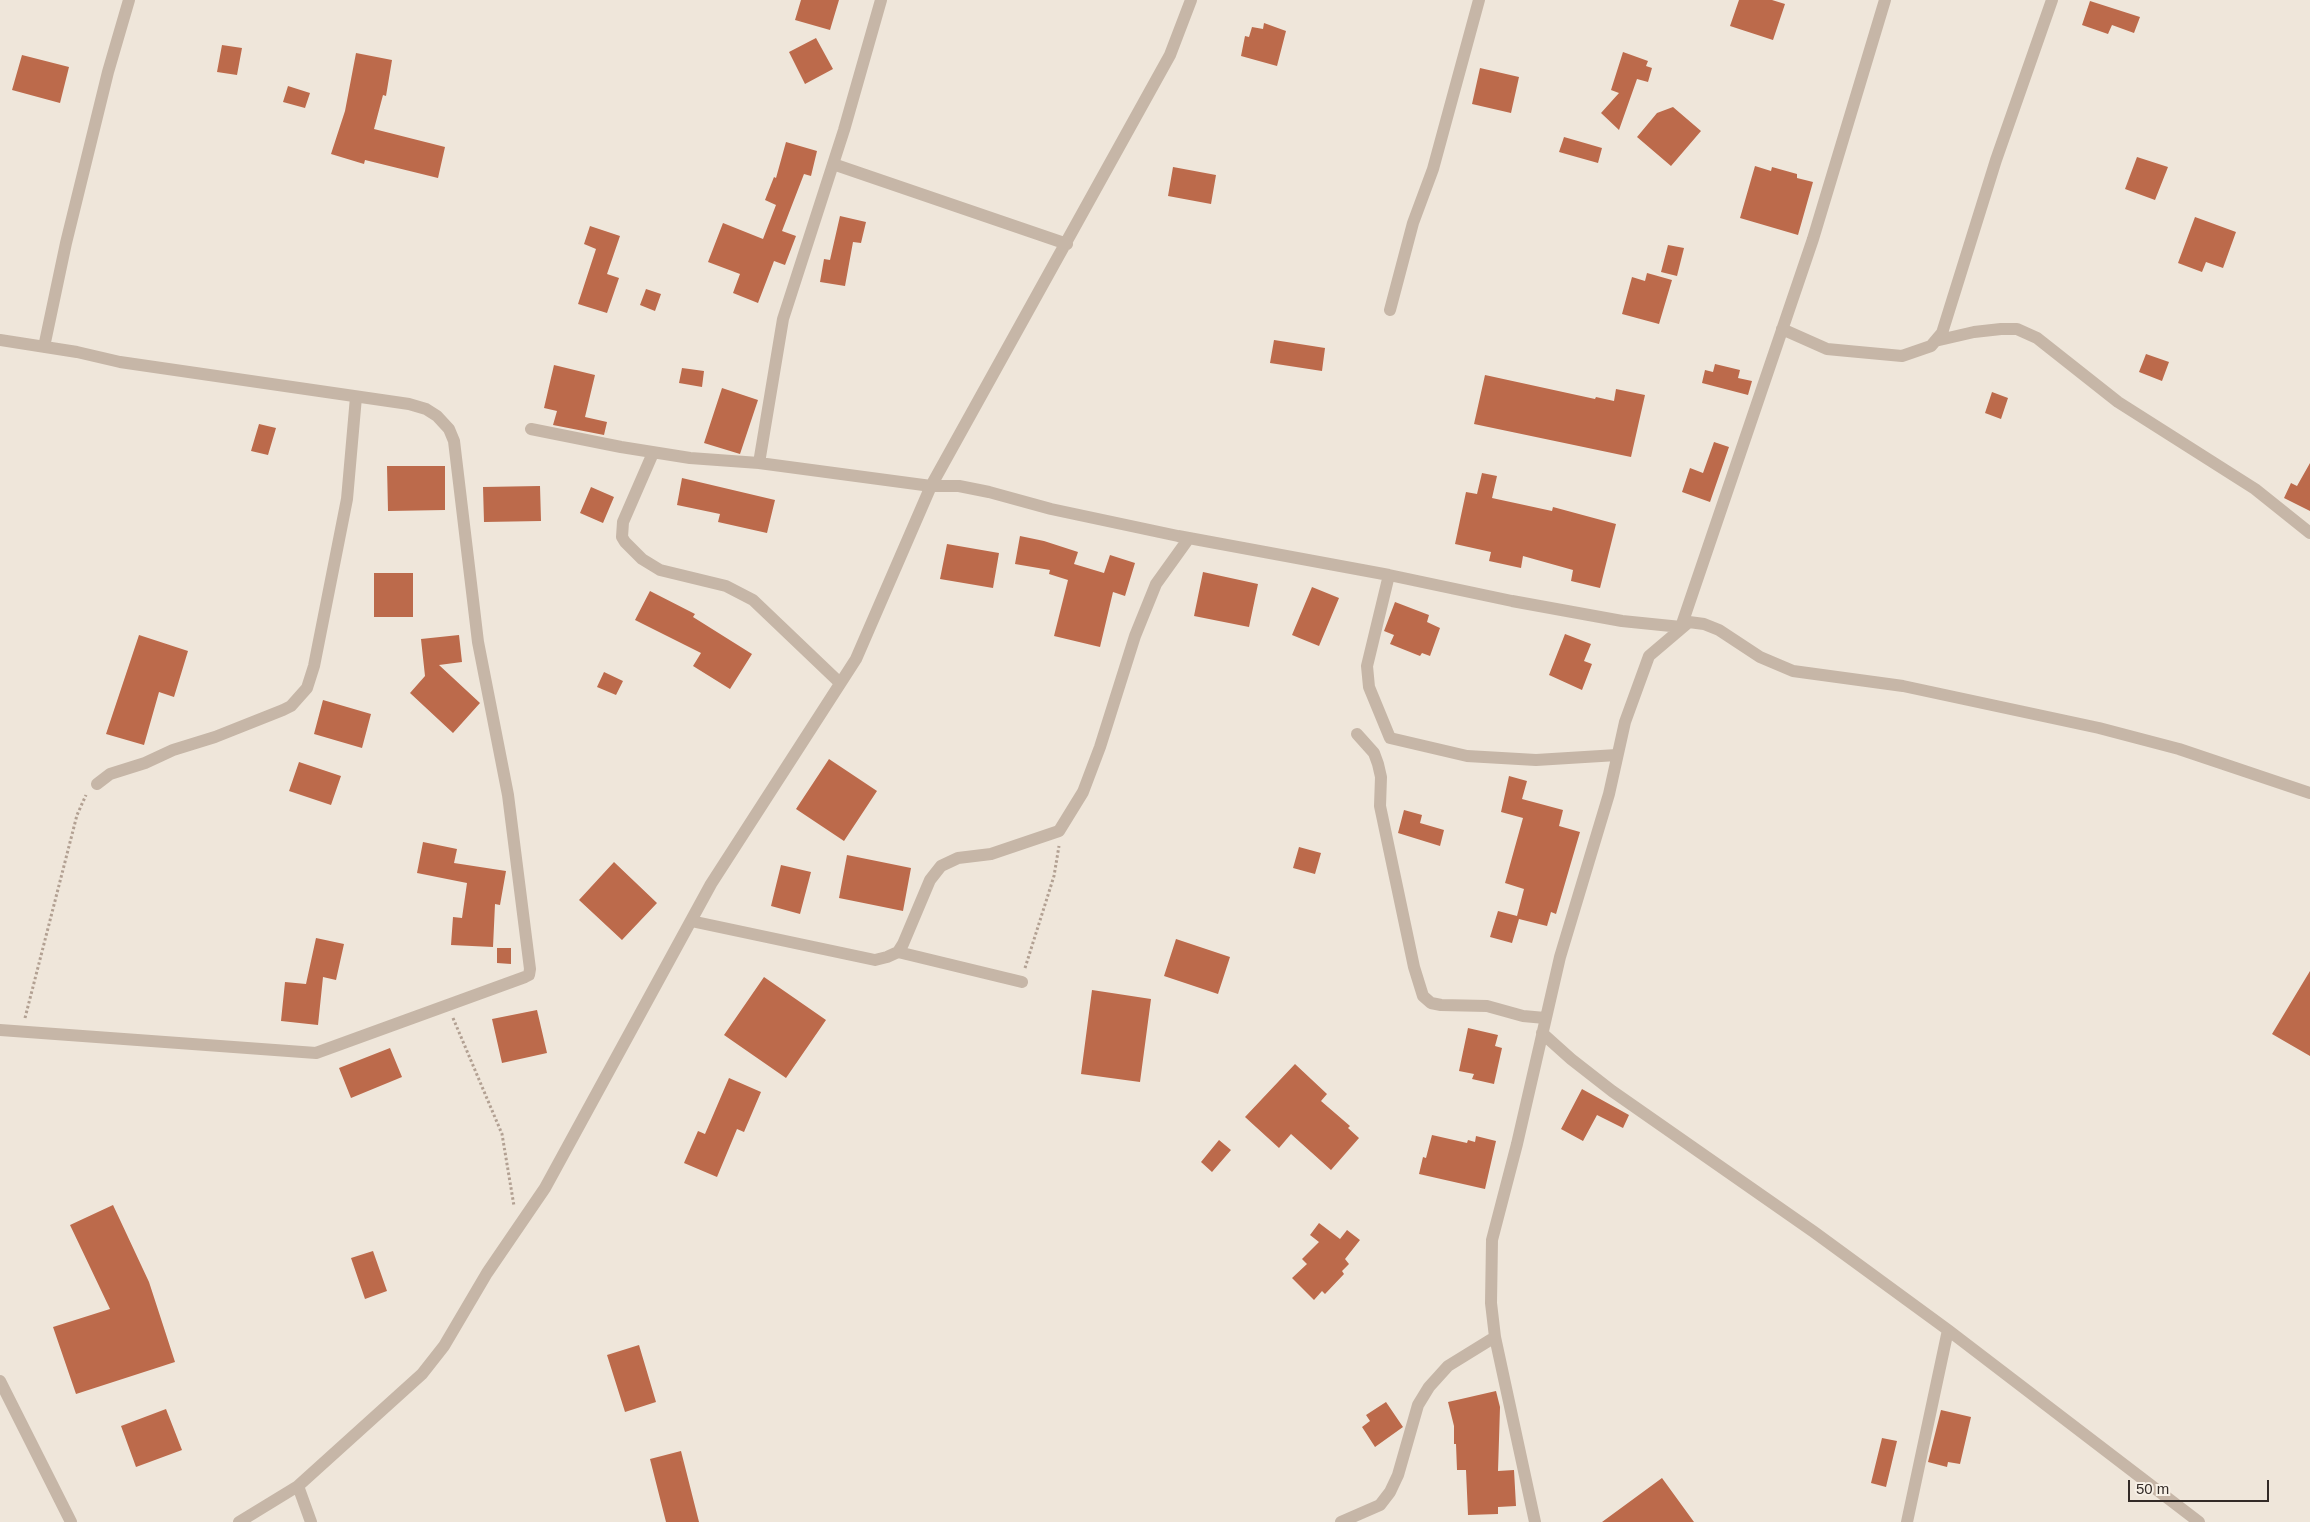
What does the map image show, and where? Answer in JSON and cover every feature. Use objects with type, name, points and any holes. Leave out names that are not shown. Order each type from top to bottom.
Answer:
[{"type":"street","points":[[44,347],[66,243],[104,90],[129,0]]},
{"type":"street","points":[[759,463],[783,319],[833,164],[881,0]]},
{"type":"street","points":[[239,1522],[298,1486],[422,1374],[444,1346],[518,1226],[546,1188],[711,884],[856,659],[931,486],[1067,244],[1170,55],[1191,0]]},
{"type":"street","points":[[1390,310],[1413,223],[1433,169],[1479,0]]},
{"type":"street","points":[[1682,627],[1813,239],[1885,0]]},
{"type":"street","points":[[1782,329],[1827,349],[1902,356],[1931,346],[1942,333],[1996,160],[2052,0]]},
{"type":"street","points":[[833,164],[1067,244]]},
{"type":"street","points":[[1935,341],[1974,332],[2017,329],[2037,338],[2118,402],[2255,489],[2310,534]]},
{"type":"street","points":[[0,340],[120,362],[409,404],[426,409],[437,416],[453,435],[478,642],[508,795],[530,973],[525,978],[316,1053],[0,1030]]},
{"type":"street","points":[[97,784],[110,774],[145,763],[173,750],[215,737],[283,710],[291,706],[307,688],[314,666],[347,499],[356,397]]},
{"type":"street","points":[[531,428],[653,453],[759,463],[931,486],[959,486],[1051,509],[1189,538],[1389,575],[1512,601],[1622,621],[1682,627]]},
{"type":"street","points":[[653,453],[623,522],[622,537],[625,542],[642,559],[660,570],[721,584],[753,600],[840,683]]},
{"type":"street","points":[[691,921],[876,960],[898,952],[930,880],[941,866],[958,858],[991,854],[1059,831],[1083,792],[1100,747],[1135,636],[1156,584],[1189,538]]},
{"type":"street","points":[[1389,575],[1367,666],[1369,687],[1390,738],[1467,756],[1536,760],[1617,755]]},
{"type":"street","points":[[1535,1522],[1494,1337],[1491,1303],[1492,1240],[1519,1135],[1560,957],[1609,794],[1617,755],[1635,691],[1649,656],[1689,622],[1704,624],[1719,630],[1760,657],[1794,671],[1903,686],[2098,728],[2179,749],[2310,793]]},
{"type":"street","points":[[1357,734],[1374,752],[1378,764],[1381,777],[1380,806],[1414,968],[1423,996],[1431,1002],[1441,1005],[1480,1005],[1523,1016],[1545,1018]]},
{"type":"street","points":[[898,952],[1022,982]]},
{"type":"street","points":[[1542,1033],[1571,1059],[1612,1091],[1807,1227],[1948,1330],[2199,1522]]},
{"type":"street","points":[[1907,1522],[1948,1330]]},
{"type":"street","points":[[1341,1522],[1380,1505],[1390,1492],[1398,1475],[1418,1405],[1429,1387],[1448,1366],[1494,1337]]},
{"type":"street","points":[[0,1381],[70,1522]]},
{"type":"street","points":[[298,1486],[311,1522]]},
{"type":"path","points":[[21,1031],[77,815],[89,790],[97,784]]},
{"type":"path","points":[[1022,982],[1054,876],[1059,852],[1059,831]]},
{"type":"path","points":[[448,1006],[502,1134],[518,1226]]},
{"type":"building","points":[[801,0],[839,0],[830,30],[795,20]]},
{"type":"building","points":[[1739,0],[1772,0],[1785,4],[1773,40],[1730,26]]},
{"type":"building","points":[[2090,1],[2140,17],[2134,33],[2112,25],[2108,34],[2082,25]]},
{"type":"building","points":[[1264,23],[1286,31],[1277,66],[1241,56],[1245,36],[1249,37],[1252,27],[1263,29]]},
{"type":"building","points":[[816,38],[833,69],[805,84],[789,52]]},
{"type":"building","points":[[222,45],[242,48],[237,75],[217,72]]},
{"type":"building","points":[[1623,52],[1648,61],[1646,66],[1652,68],[1648,82],[1637,79],[1619,130],[1601,113],[1619,93],[1611,90]]},
{"type":"building","points":[[356,53],[392,60],[386,96],[383,95],[374,129],[445,147],[438,178],[365,160],[364,164],[331,154],[345,111]]},
{"type":"building","points":[[22,55],[69,67],[60,103],[12,90]]},
{"type":"building","points":[[1480,68],[1519,77],[1511,113],[1472,104]]},
{"type":"building","points":[[288,86],[310,93],[305,108],[283,102]]},
{"type":"building","points":[[1673,107],[1701,131],[1671,166],[1637,137],[1657,113]]},
{"type":"building","points":[[1564,137],[1602,148],[1598,163],[1559,152]]},
{"type":"building","points":[[786,142],[817,151],[811,176],[804,174],[782,231],[796,236],[785,265],[774,261],[758,303],[733,293],[740,274],[708,262],[723,223],[763,239],[776,205],[765,200],[774,177],[776,178]]},
{"type":"building","points":[[2137,157],[2168,167],[2155,200],[2125,189]]},
{"type":"building","points":[[1755,166],[1771,171],[1772,167],[1797,174],[1797,178],[1813,182],[1798,235],[1740,218]]},
{"type":"building","points":[[1173,167],[1216,175],[1211,204],[1168,196]]},
{"type":"building","points":[[840,216],[866,222],[861,243],[853,242],[845,286],[820,282],[824,259],[830,260]]},
{"type":"building","points":[[2195,217],[2236,232],[2223,268],[2206,262],[2202,272],[2178,263]]},
{"type":"building","points":[[590,226],[620,236],[607,274],[619,278],[607,313],[578,304],[596,249],[584,244]]},
{"type":"building","points":[[1668,245],[1684,248],[1677,276],[1661,272]]},
{"type":"building","points":[[1647,273],[1672,280],[1659,324],[1622,314],[1632,277],[1645,281]]},
{"type":"building","points":[[646,289],[661,294],[655,311],[640,305]]},
{"type":"building","points":[[1274,340],[1325,348],[1322,371],[1270,363]]},
{"type":"building","points":[[2146,354],[2169,362],[2162,381],[2139,372]]},
{"type":"building","points":[[1715,364],[1740,370],[1738,378],[1752,381],[1748,395],[1702,383],[1705,370],[1713,372]]},
{"type":"building","points":[[554,365],[595,375],[585,417],[607,422],[604,435],[553,425],[557,411],[544,408]]},
{"type":"building","points":[[682,368],[704,371],[702,387],[679,383]]},
{"type":"building","points":[[1485,375],[1595,399],[1596,397],[1614,401],[1616,389],[1645,395],[1631,457],[1474,424]]},
{"type":"building","points":[[722,388],[758,400],[740,454],[704,443]]},
{"type":"building","points":[[1992,392],[2008,398],[2001,419],[1985,413]]},
{"type":"building","points":[[259,424],[276,428],[268,455],[251,451]]},
{"type":"building","points":[[1714,442],[1729,447],[1710,502],[1682,492],[1690,468],[1703,473]]},
{"type":"building","points":[[2310,463],[2310,511],[2284,498],[2291,483],[2297,486]]},
{"type":"building","points":[[387,466],[445,466],[445,510],[388,511]]},
{"type":"building","points":[[1482,473],[1497,476],[1492,498],[1552,511],[1553,507],[1616,524],[1600,588],[1571,581],[1573,570],[1523,556],[1521,568],[1489,561],[1491,552],[1455,544],[1466,492],[1477,494]]},
{"type":"building","points":[[682,478],[775,500],[767,533],[718,522],[720,514],[677,505]]},
{"type":"building","points":[[540,486],[541,521],[484,522],[483,487]]},
{"type":"building","points":[[591,487],[614,497],[603,523],[580,513]]},
{"type":"building","points":[[1020,536],[1044,541],[1078,552],[1074,564],[1104,573],[1110,555],[1135,563],[1125,596],[1113,592],[1100,647],[1054,636],[1068,580],[1049,574],[1050,570],[1015,564]]},
{"type":"building","points":[[947,544],[999,553],[993,588],[940,579]]},
{"type":"building","points":[[1203,572],[1258,584],[1249,627],[1194,616]]},
{"type":"building","points":[[374,573],[413,573],[413,617],[374,617]]},
{"type":"building","points":[[1312,587],[1339,598],[1319,646],[1292,635]]},
{"type":"building","points":[[650,591],[695,614],[693,617],[752,654],[730,689],[693,666],[701,653],[635,620]]},
{"type":"building","points":[[1395,602],[1429,615],[1427,622],[1440,628],[1430,656],[1422,653],[1420,656],[1390,644],[1394,635],[1384,631]]},
{"type":"building","points":[[1565,634],[1591,644],[1584,661],[1592,664],[1582,690],[1549,675]]},
{"type":"building","points":[[139,635],[188,651],[174,697],[159,692],[144,745],[106,734]]},
{"type":"building","points":[[459,635],[462,662],[439,665],[480,703],[453,733],[410,693],[425,676],[421,639]]},
{"type":"building","points":[[604,672],[623,681],[616,695],[597,687]]},
{"type":"building","points":[[323,700],[371,714],[362,748],[314,734]]},
{"type":"building","points":[[829,759],[877,791],[844,841],[796,809]]},
{"type":"building","points":[[299,762],[341,776],[331,805],[289,791]]},
{"type":"building","points":[[1509,776],[1527,781],[1522,799],[1563,810],[1559,826],[1580,832],[1556,914],[1551,912],[1547,926],[1519,919],[1512,943],[1490,937],[1498,911],[1517,916],[1524,889],[1505,883],[1523,818],[1501,812]]},
{"type":"building","points":[[1404,810],[1422,815],[1420,823],[1444,830],[1440,846],[1398,833]]},
{"type":"building","points":[[423,842],[457,849],[454,863],[506,871],[500,905],[495,904],[493,947],[451,945],[453,917],[462,918],[467,883],[417,873]]},
{"type":"building","points":[[1299,847],[1321,853],[1315,874],[1293,868]]},
{"type":"building","points":[[847,855],[911,868],[903,911],[839,898]]},
{"type":"building","points":[[614,862],[657,903],[622,940],[579,900]]},
{"type":"building","points":[[781,865],[811,872],[800,914],[771,906]]},
{"type":"building","points":[[316,938],[344,944],[336,980],[323,977],[318,1025],[281,1021],[285,982],[306,984]]},
{"type":"building","points":[[1176,939],[1230,957],[1218,994],[1164,976]]},
{"type":"building","points":[[497,948],[511,948],[511,964],[497,963]]},
{"type":"building","points":[[2310,971],[2310,1056],[2272,1034]]},
{"type":"building","points":[[764,977],[826,1020],[786,1078],[724,1035]]},
{"type":"building","points":[[1092,990],[1151,999],[1140,1082],[1081,1074]]},
{"type":"building","points":[[537,1010],[547,1053],[502,1063],[492,1019]]},
{"type":"building","points":[[1468,1028],[1498,1035],[1495,1046],[1502,1048],[1494,1084],[1472,1079],[1474,1074],[1459,1071]]},
{"type":"building","points":[[390,1048],[402,1077],[351,1098],[339,1068]]},
{"type":"building","points":[[1295,1064],[1327,1094],[1321,1101],[1350,1126],[1348,1128],[1359,1138],[1331,1170],[1291,1134],[1279,1148],[1245,1117]]},
{"type":"building","points":[[729,1078],[761,1092],[744,1132],[737,1129],[717,1177],[684,1163],[698,1131],[705,1134]]},
{"type":"building","points":[[1582,1089],[1629,1115],[1623,1128],[1597,1115],[1583,1141],[1561,1129]]},
{"type":"building","points":[[1432,1135],[1467,1143],[1468,1140],[1475,1142],[1476,1136],[1496,1141],[1485,1189],[1419,1174],[1423,1157],[1426,1158]]},
{"type":"building","points":[[1219,1140],[1231,1150],[1212,1172],[1201,1162]]},
{"type":"building","points":[[113,1205],[149,1282],[175,1362],[76,1394],[53,1327],[110,1309],[70,1225]]},
{"type":"building","points":[[1319,1223],[1340,1239],[1347,1230],[1360,1240],[1345,1259],[1349,1264],[1342,1271],[1344,1274],[1325,1294],[1322,1291],[1314,1300],[1292,1278],[1307,1264],[1302,1259],[1319,1242],[1310,1235]]},
{"type":"building","points":[[373,1251],[387,1291],[365,1299],[351,1258]]},
{"type":"building","points":[[639,1345],[656,1402],[625,1412],[607,1355]]},
{"type":"building","points":[[1496,1391],[1500,1407],[1498,1471],[1514,1470],[1516,1506],[1498,1507],[1498,1514],[1468,1515],[1466,1470],[1457,1470],[1454,1426],[1448,1402]]},
{"type":"building","points":[[1386,1402],[1403,1427],[1375,1447],[1362,1427],[1370,1421],[1366,1415]]},
{"type":"building","points":[[166,1409],[182,1450],[136,1467],[121,1426]]},
{"type":"building","points":[[1941,1410],[1971,1417],[1960,1464],[1948,1462],[1947,1467],[1928,1462]]},
{"type":"building","points":[[1882,1438],[1897,1441],[1886,1487],[1871,1483]]},
{"type":"building","points":[[681,1451],[699,1522],[666,1522],[650,1459]]},
{"type":"building","points":[[1662,1478],[1694,1522],[1602,1522]]}]
